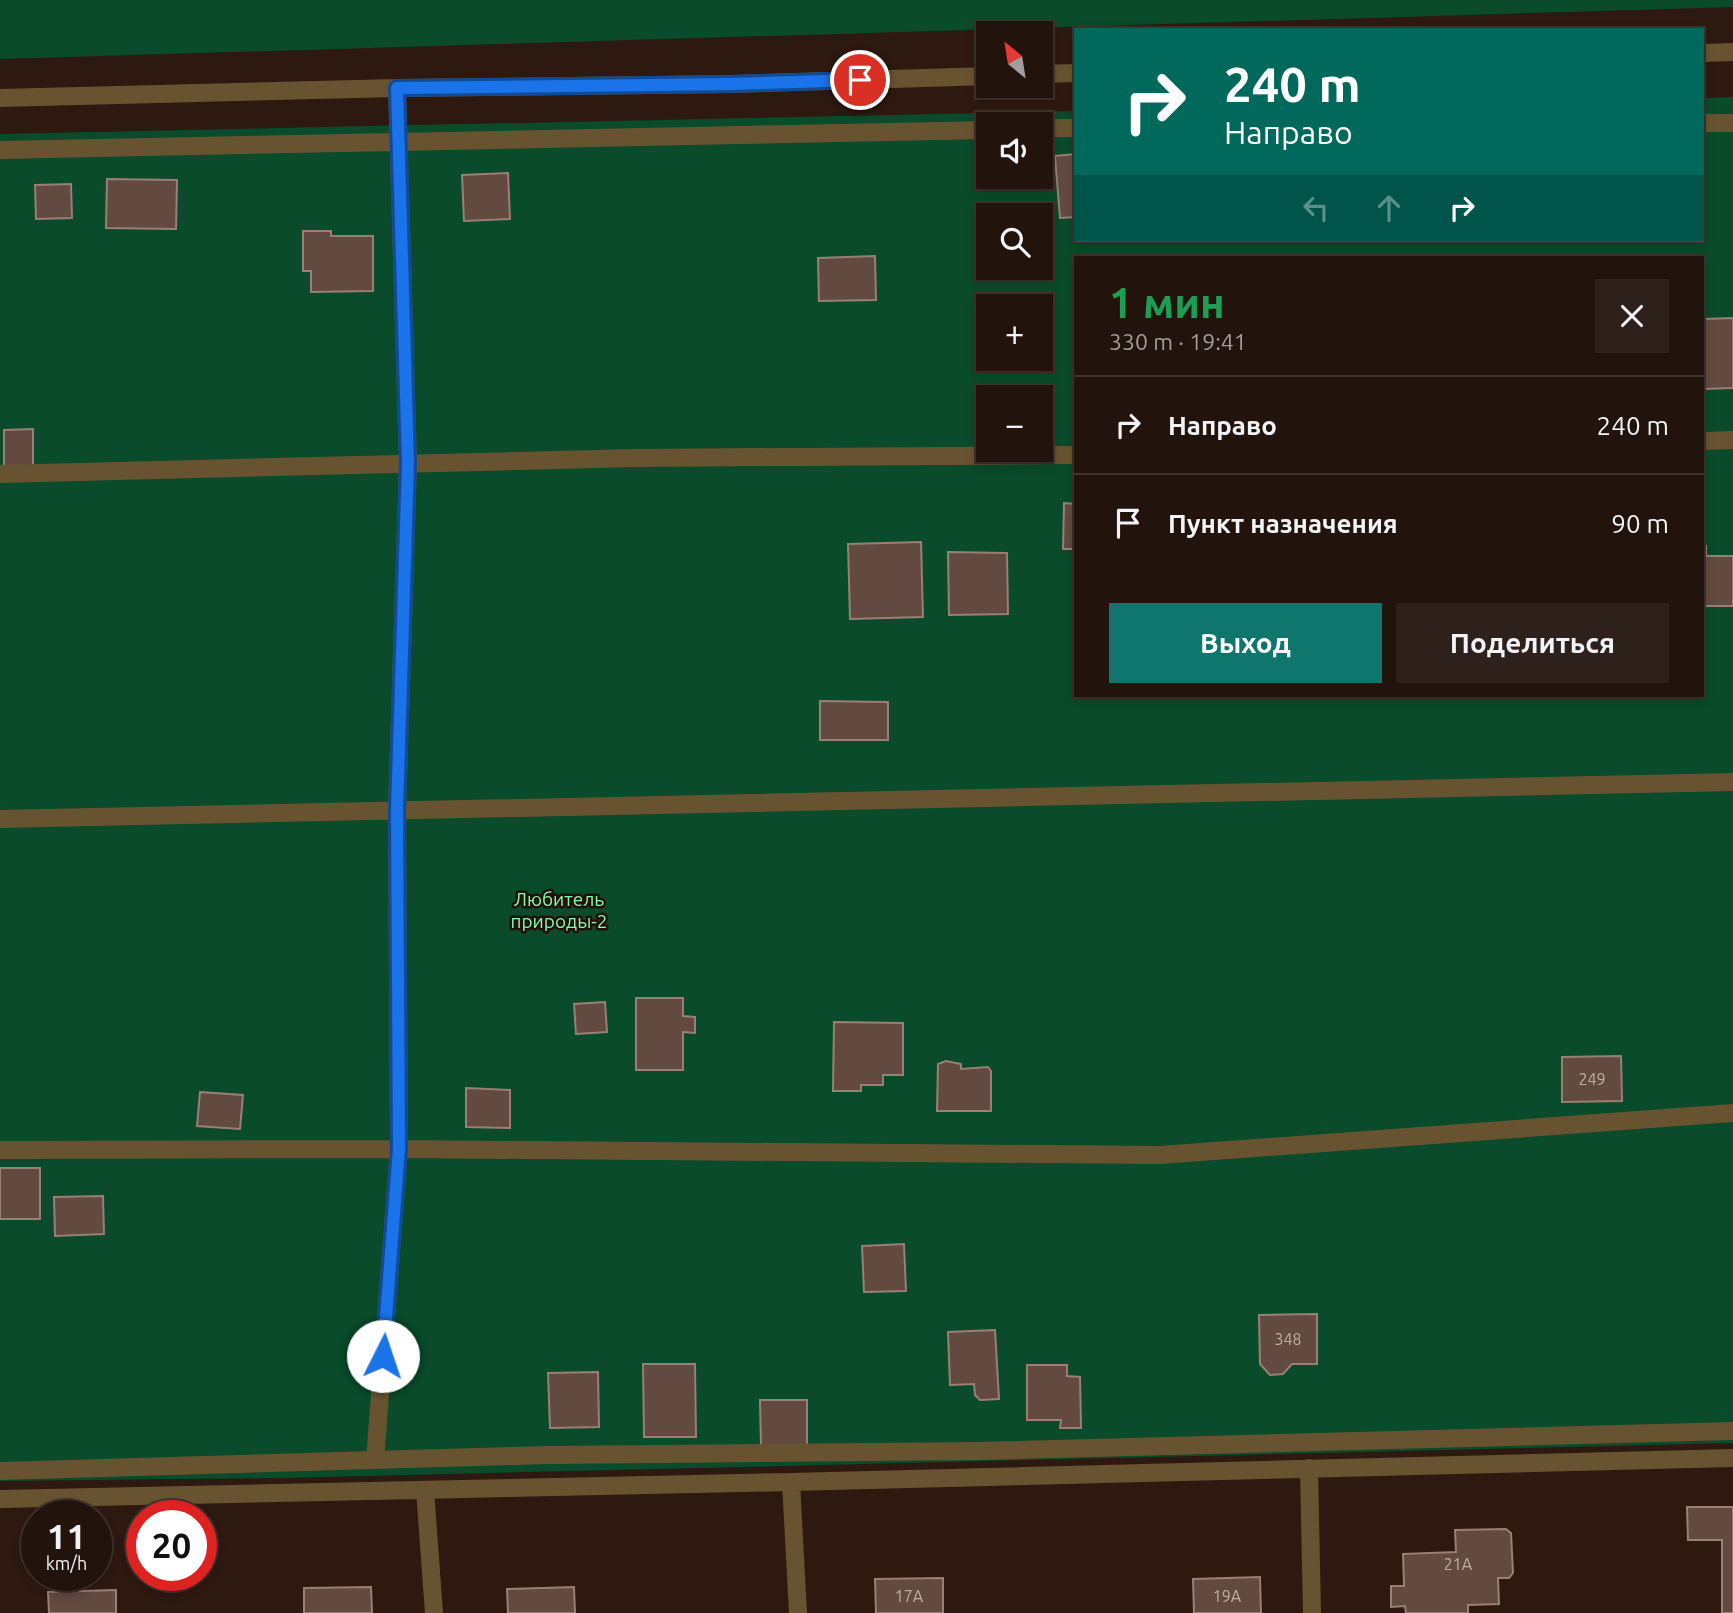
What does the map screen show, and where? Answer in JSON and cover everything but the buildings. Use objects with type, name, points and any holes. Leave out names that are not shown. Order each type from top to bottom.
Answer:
[{"type":"street","points":[[1704,53],[1733,52]]},
{"type":"street","points":[[1054,74],[1074,73]]},
{"type":"street","points":[[0,98],[397,88],[731,84],[976,76]]},
{"type":"street","points":[[375,1460],[399,1149],[397,811],[408,463],[397,88]]},
{"type":"street","points":[[1704,123],[1733,123]]},
{"type":"street","points":[[1053,128],[1074,128]]},
{"type":"street","points":[[0,150],[976,130]]},
{"type":"street","points":[[1704,441],[1733,440]]},
{"type":"street","points":[[0,474],[634,458],[1074,455]]},
{"type":"street","points":[[0,819],[1733,782]]},
{"type":"street","points":[[0,1150],[399,1149],[1160,1155],[1733,1113]]},
{"type":"street","points":[[0,1471],[548,1455],[979,1451],[1733,1431]]},
{"type":"street","points":[[0,1499],[1733,1458]]},
{"type":"street","points":[[1309,1468],[1312,1613]]},
{"type":"street","points":[[791,1482],[798,1613]]},
{"type":"street","points":[[425,1490],[434,1613]]},
{"type":"green space","points":[[0,0],[1733,0],[1733,7],[1054,27],[1054,21],[976,21],[976,30],[0,59]]},
{"type":"green space","name":"Любитель природы-2","points":[[1733,97],[1733,1443],[283,1478],[0,1481],[0,134],[976,113],[976,189],[1053,189],[1053,112],[1029,112],[1074,111],[1074,242],[1704,242],[1704,98]]},
{"type":"route","points":[[383,1356],[399,1149],[397,811],[408,463],[397,88],[860,80]]}]
